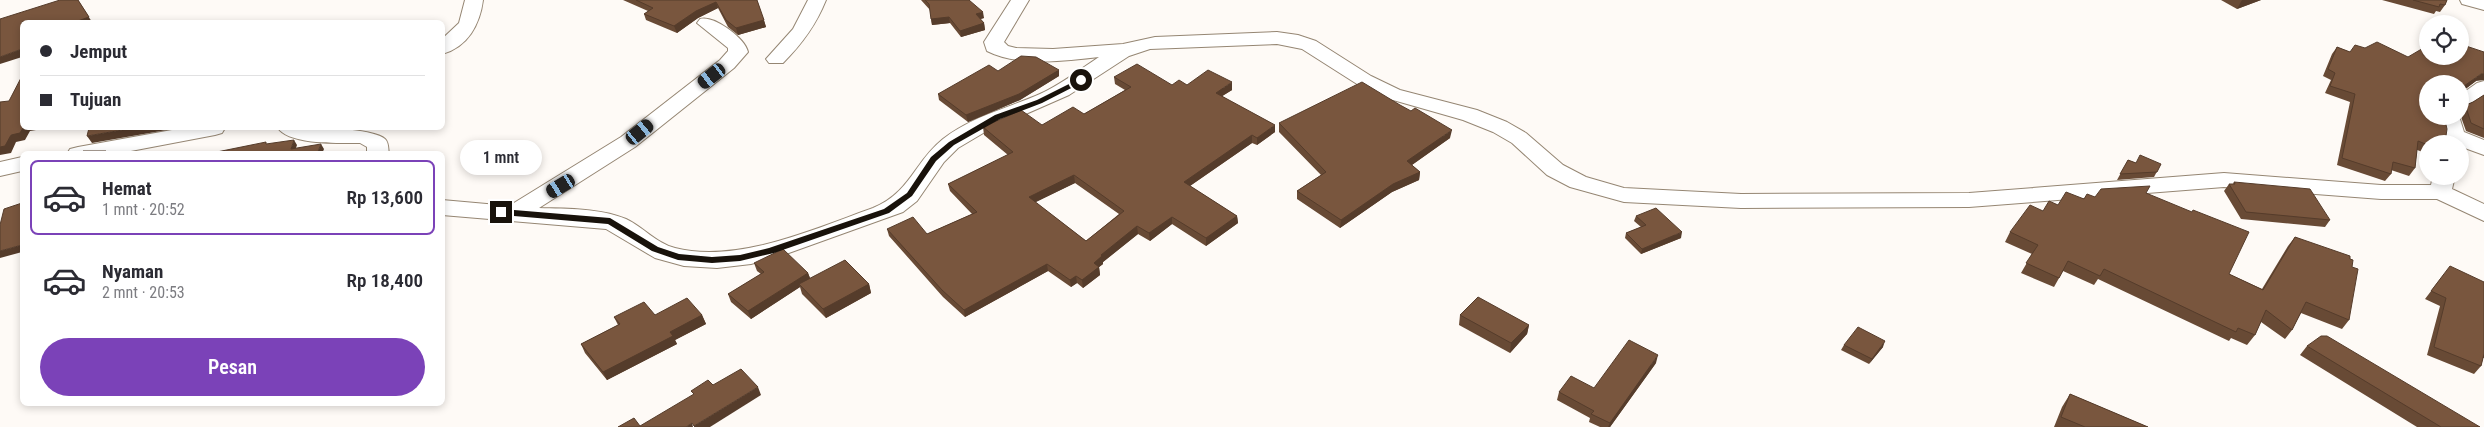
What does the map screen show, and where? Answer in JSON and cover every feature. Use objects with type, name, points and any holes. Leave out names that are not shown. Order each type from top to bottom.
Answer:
[{"type":"street","points":[[445,46],[463,34],[469,26],[474,0]]},
{"type":"street","points":[[776,59],[807,26],[817,0]]},
{"type":"street","points":[[1020,0],[994,42],[996,50],[1005,54],[1023,55],[1109,51],[1144,44],[1277,38],[1298,41],[1393,94],[1462,112],[1500,127],[1519,138],[1555,170],[1578,182],[1624,195],[1741,201],[1969,200],[2224,180],[2381,192],[2434,185]]},
{"type":"street","points":[[2469,0],[2484,4]]},
{"type":"street","points":[[516,212],[628,142],[727,64],[738,52],[737,46],[707,23]]},
{"type":"street","points":[[445,207],[469,211],[516,212],[610,221],[655,249],[678,257],[712,260],[740,258],[771,251],[886,211],[910,195],[934,159],[951,144],[998,117],[1040,102],[1062,91],[1081,80],[1093,68],[1110,58],[1144,44]]},
{"type":"street","points":[[2469,98],[2484,87]]},
{"type":"street","points":[[94,151],[204,130]]},
{"type":"street","points":[[317,131],[363,137],[377,143],[378,151]]},
{"type":"street","points":[[2453,132],[2484,148]]},
{"type":"street","points":[[0,169],[20,164]]},
{"type":"street","points":[[2443,185],[2484,213]]},
{"type":"building","points":[[60,0],[78,0],[89,17],[81,20],[20,20],[20,50],[0,57],[0,19]]},
{"type":"building","points":[[636,0],[757,0],[764,20],[736,28],[726,20],[716,2],[696,11],[674,26],[644,14],[653,8]]},
{"type":"building","points":[[925,0],[969,0],[983,12],[976,14],[984,23],[960,31],[949,17],[931,19],[929,4]]},
{"type":"building","points":[[2413,0],[2447,0],[2445,5],[2440,4],[2439,7]]},
{"type":"building","points":[[2377,42],[2408,57],[2419,51],[2419,65],[2469,65],[2469,47],[2484,52],[2484,74],[2469,82],[2469,75],[2419,75],[2419,125],[2446,125],[2447,129],[2446,135],[2419,135],[2415,168],[2393,162],[2391,174],[2342,158],[2355,94],[2330,86],[2335,73],[2328,69],[2337,47],[2350,52],[2355,45],[2365,48]]},
{"type":"building","points":[[1021,56],[1036,57],[1059,70],[1019,94],[966,115],[938,94],[989,65],[998,71]]},
{"type":"building","points":[[1137,64],[1172,85],[1179,80],[1187,85],[1208,70],[1232,82],[1216,93],[1275,125],[1257,138],[1252,135],[1184,182],[1237,216],[1206,238],[1172,217],[1149,233],[1137,226],[1101,255],[1094,263],[1099,267],[1082,280],[1076,276],[1070,280],[1047,264],[964,310],[942,290],[887,229],[913,217],[927,234],[977,212],[948,184],[1013,152],[983,127],[1021,110],[1042,125],[1073,107],[1084,114],[1131,87],[1114,77]],"holes":[[[1074,175],[1124,211],[1086,241],[1029,197]]]},
{"type":"building","points":[[20,80],[20,130],[22,130],[20,133],[11,135],[5,146],[0,147],[0,102],[9,101]]},
{"type":"building","points":[[1362,82],[1411,111],[1415,108],[1452,130],[1407,161],[1420,172],[1393,184],[1341,220],[1297,191],[1326,172],[1279,123]]},
{"type":"building","points":[[2484,95],[2484,129],[2471,123],[2469,104]]},
{"type":"building","points":[[88,130],[122,130],[87,136]]},
{"type":"building","points":[[294,140],[291,149],[321,144],[318,151],[222,151],[266,142],[266,144]]},
{"type":"building","points":[[2140,155],[2161,164],[2157,172],[2120,174],[2128,160],[2136,163]]},
{"type":"building","points":[[2234,182],[2310,189],[2330,220],[2246,212],[2229,184],[2235,184]]},
{"type":"building","points":[[2150,186],[2146,193],[2249,232],[2229,274],[2263,290],[2295,237],[2350,256],[2350,259],[2353,260],[2352,267],[2358,269],[2349,320],[2306,302],[2292,330],[2266,310],[2255,335],[2238,328],[2236,332],[2104,269],[2100,276],[2068,261],[2059,278],[2026,263],[2038,245],[2010,232],[2030,205],[2043,211],[2049,201],[2058,205],[2066,192],[2084,199],[2087,194],[2095,197],[2101,189]]},
{"type":"building","points":[[20,204],[20,246],[0,251],[0,225],[4,209]]},
{"type":"building","points":[[1656,208],[1682,232],[1642,249],[1626,233],[1646,225],[1636,216]]},
{"type":"building","points":[[783,249],[808,273],[748,311],[728,294],[764,272],[754,263]]},
{"type":"building","points":[[845,260],[869,284],[823,309],[799,284]]},
{"type":"building","points":[[2450,266],[2484,282],[2484,354],[2481,366],[2434,347],[2446,298],[2431,291]]},
{"type":"building","points":[[1478,297],[1529,325],[1511,343],[1460,315]]},
{"type":"building","points":[[687,298],[702,315],[670,332],[673,336],[603,372],[581,344],[620,324],[614,317],[644,302],[655,315]]},
{"type":"building","points":[[1858,327],[1885,341],[1872,359],[1844,345]]},
{"type":"building","points":[[2321,336],[2327,336],[2480,427],[2441,427],[2307,346]]},
{"type":"building","points":[[1629,340],[1658,355],[1610,423],[1591,414],[1594,411],[1559,392],[1571,376],[1594,388]]},
{"type":"building","points":[[741,369],[758,387],[694,426],[692,423],[686,427],[618,427],[634,418],[640,426],[694,394],[691,391],[708,380],[713,385]]},
{"type":"building","points":[[2070,394],[2148,427],[2085,427],[2061,417]]},
{"type":"route","points":[[501,212],[610,221],[655,249],[678,257],[712,260],[740,258],[771,251],[886,211],[901,203],[910,195],[934,159],[951,144],[998,117],[1040,102],[1081,80]]}]
